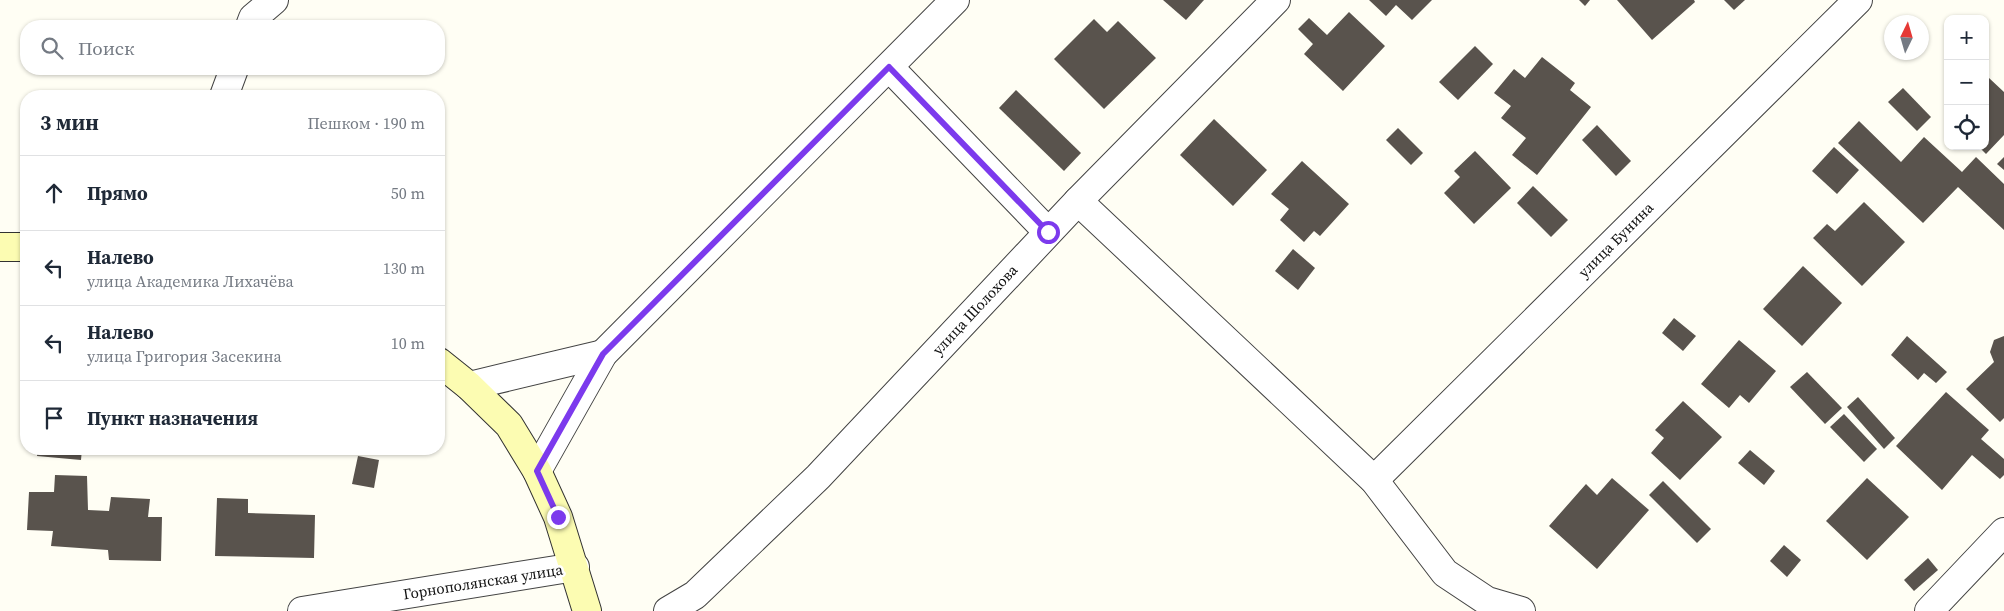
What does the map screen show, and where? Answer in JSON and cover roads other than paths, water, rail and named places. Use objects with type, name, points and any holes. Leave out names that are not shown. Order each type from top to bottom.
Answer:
[{"type":"main road","points":[[0,247],[20,247]]},
{"type":"main road","points":[[445,367],[469,386],[509,425],[537,471],[558,517],[587,611]]},
{"type":"street","points":[[252,20],[274,0]]},
{"type":"street","points":[[537,471],[603,354],[955,0]]},
{"type":"street","name":"улица Шолохова","points":[[668,611],[695,595],[818,477],[1048,232],[1276,0]]},
{"type":"street","name":"улица Бунина","points":[[1374,480],[1858,0]]},
{"type":"street","points":[[889,67],[1048,232]]},
{"type":"street","points":[[226,90],[232,75]]},
{"type":"street","points":[[1078,201],[1374,480],[1445,572],[1487,600],[1521,611]]},
{"type":"street","points":[[469,386],[603,354]]},
{"type":"street","points":[[1930,611],[2004,532]]},
{"type":"street","name":"Горнополянская улица","points":[[302,611],[575,568]]}]
